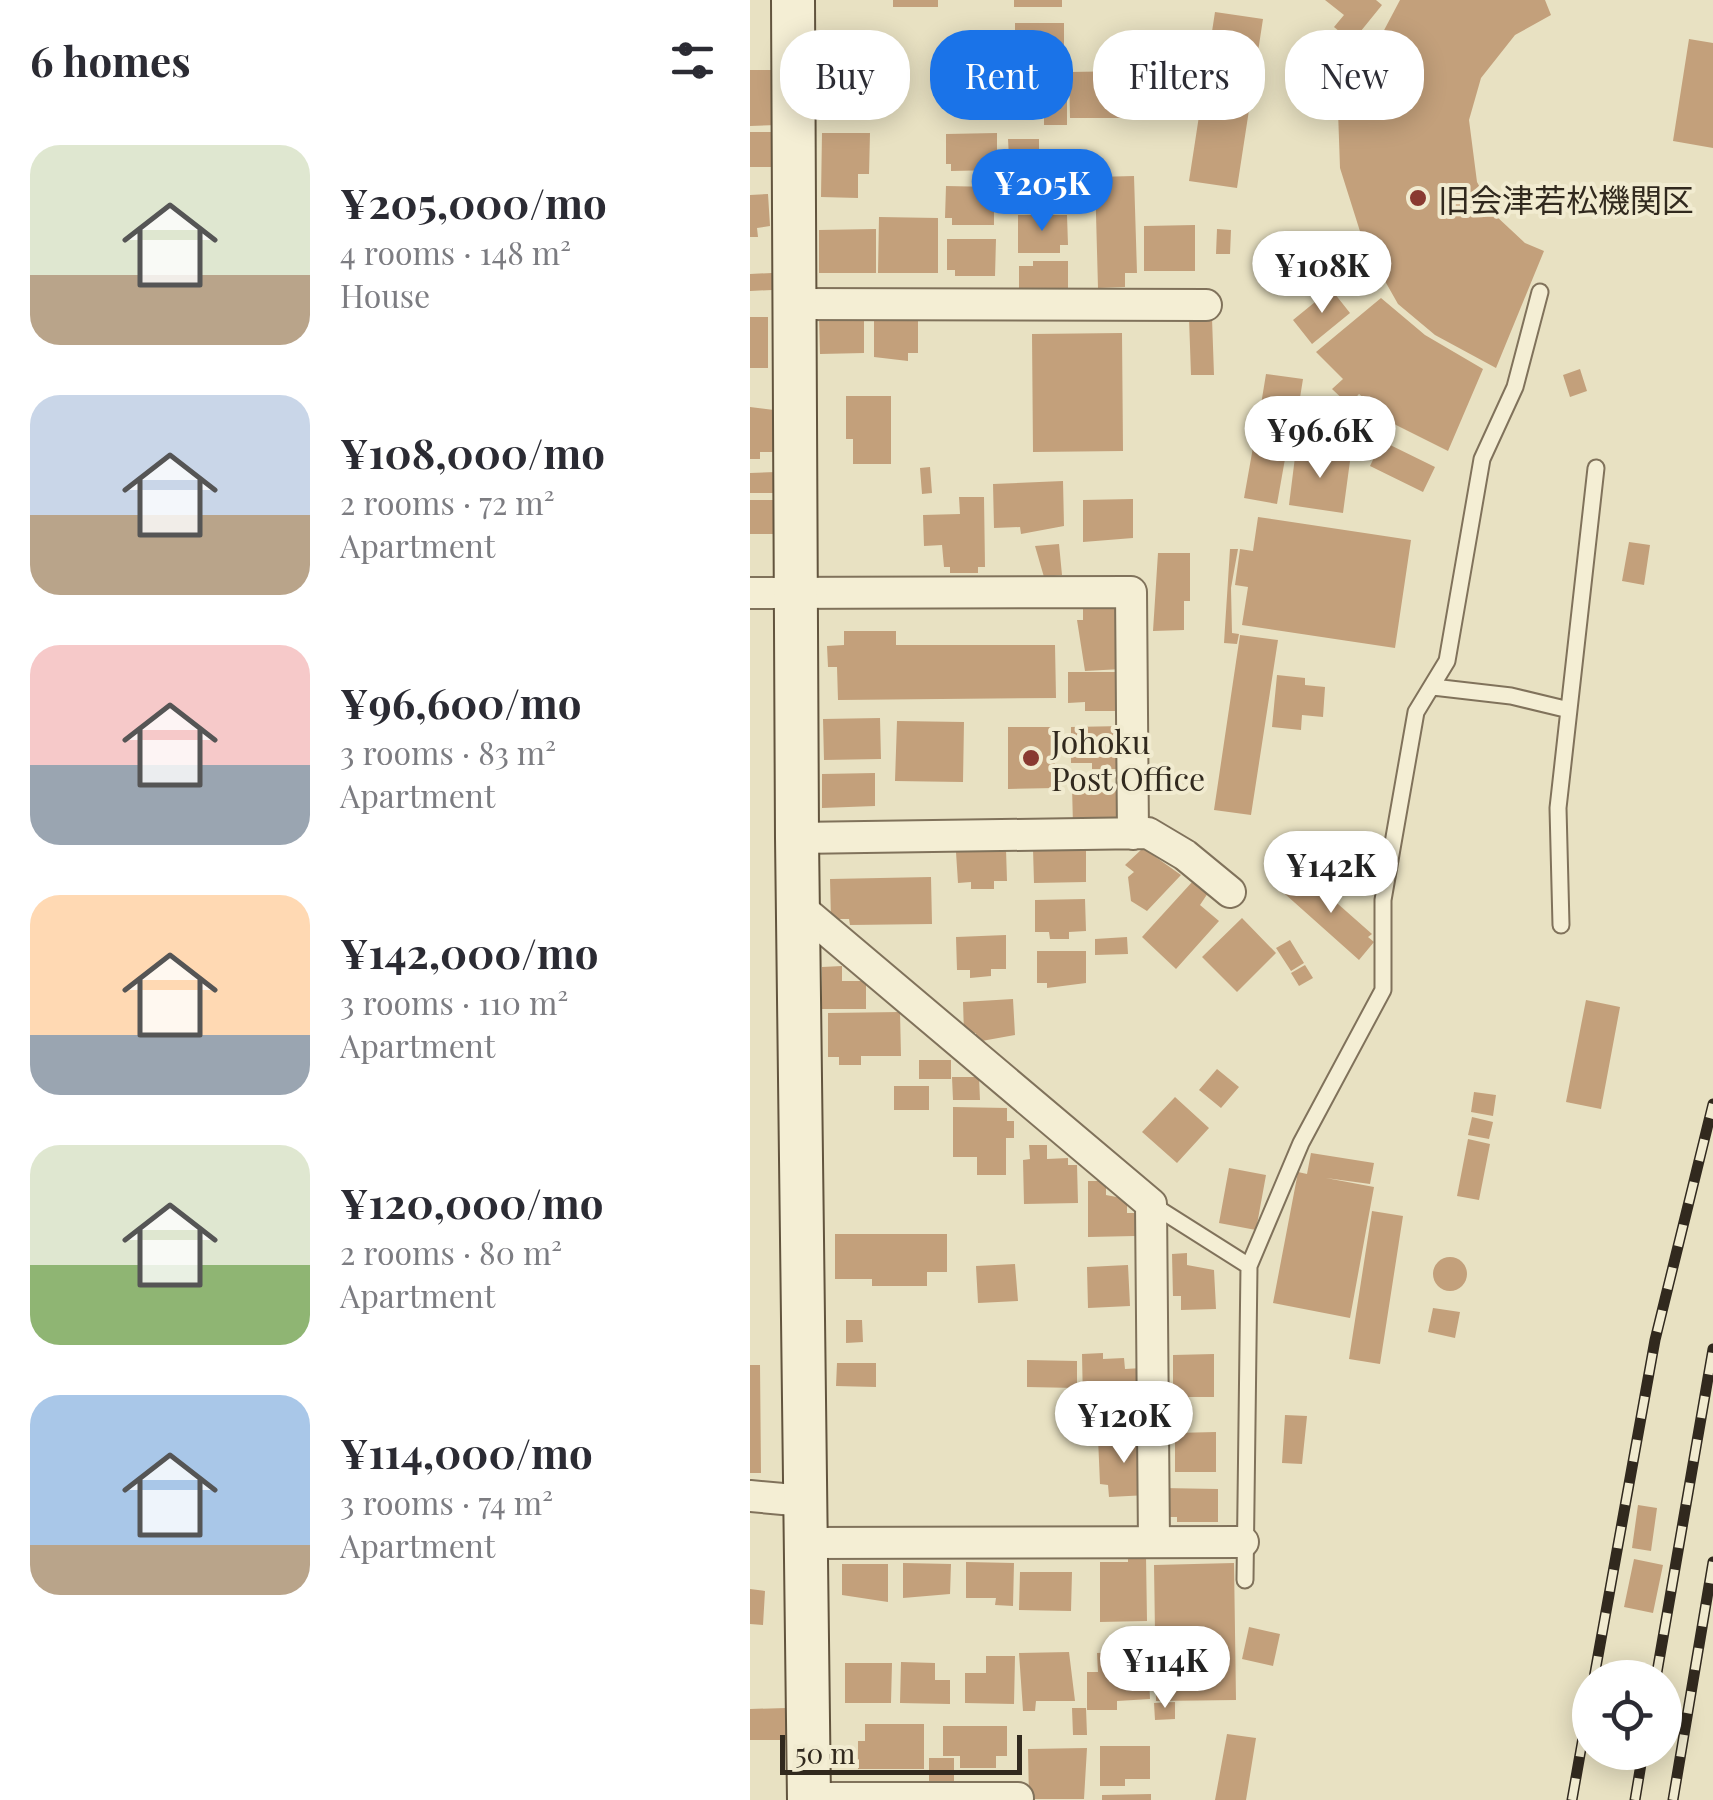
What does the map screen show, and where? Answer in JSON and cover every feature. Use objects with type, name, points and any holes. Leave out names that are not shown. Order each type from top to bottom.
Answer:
[{"type":"street","points":[[793,0],[797,838],[809,1799],[1018,1798]]},
{"type":"street","points":[[793,304],[1206,305]]},
{"type":"street","points":[[750,593],[1131,592],[1133,834]]},
{"type":"street","points":[[797,838],[1148,833],[1185,855],[1230,892]]},
{"type":"street","points":[[798,906],[1150,1204],[1154,1542]]},
{"type":"street","points":[[750,1496],[806,1522],[1154,1542],[1242,1542]]},
{"type":"lane","points":[[1245,1580],[1242,1542],[1250,1266],[1294,1157],[1382,990],[1382,900],[1416,712],[1447,661],[1482,460],[1515,388],[1540,292]]},
{"type":"lane","points":[[1561,925],[1558,808],[1565,709],[1596,468]]},
{"type":"lane","points":[[1434,687],[1511,696],[1565,709]]},
{"type":"lane","points":[[1150,1204],[1250,1266]]},
{"type":"building","points":[[893,0],[938,0],[938,7],[893,7]]},
{"type":"building","points":[[1014,0],[1062,0],[1062,7],[1014,7]]},
{"type":"building","points":[[1325,0],[1376,0],[1382,5],[1362,30],[1334,27],[1344,15]]},
{"type":"building","name":"旧会津若松機関区","points":[[1400,0],[1545,0],[1551,15],[1515,35],[1481,78],[1469,120],[1477,182],[1495,215],[1525,243],[1544,251],[1496,368],[1435,335],[1398,304],[1364,244],[1340,168],[1338,120],[1424,120],[1424,30],[1384,30]]},
{"type":"building","points":[[1215,12],[1263,19],[1261,30],[1212,30]]},
{"type":"building","points":[[1015,23],[1064,23],[1064,30],[1015,30]]},
{"type":"building","points":[[1689,39],[1713,43],[1713,148],[1673,141]]},
{"type":"building","points":[[750,70],[776,70],[777,125],[750,126]]},
{"type":"building","points":[[1073,72],[1093,72],[1093,118],[1073,118]]},
{"type":"building","points":[[1044,120],[1067,120],[1067,125],[1044,125]]},
{"type":"building","points":[[1198,120],[1247,120],[1237,188],[1189,181]]},
{"type":"building","points":[[750,132],[777,132],[778,167],[750,167]]},
{"type":"building","points":[[822,133],[870,133],[869,174],[858,174],[858,198],[821,197]]},
{"type":"building","points":[[997,133],[997,170],[951,171],[951,164],[946,164],[946,134]]},
{"type":"building","points":[[1008,139],[1039,139],[1039,158],[1009,158]]},
{"type":"building","points":[[1015,167],[1067,167],[1067,196],[1060,196],[1060,206],[1024,205],[1024,196],[1015,196]]},
{"type":"building","points":[[1134,176],[1137,273],[1125,273],[1125,287],[1098,288],[1095,177]]},
{"type":"building","points":[[946,186],[994,187],[994,225],[952,225],[952,218],[945,218]]},
{"type":"building","points":[[768,194],[770,226],[757,228],[758,237],[750,237],[750,195]]},
{"type":"building","points":[[1018,215],[1067,215],[1068,245],[1060,245],[1060,253],[1018,253]]},
{"type":"building","points":[[879,217],[938,218],[938,273],[878,273]]},
{"type":"building","points":[[1195,225],[1195,271],[1144,271],[1144,226]]},
{"type":"building","points":[[876,229],[876,273],[819,273],[819,230]]},
{"type":"building","points":[[1217,229],[1231,230],[1230,254],[1216,254]]},
{"type":"building","points":[[1352,233],[1369,267],[1348,278],[1331,243]]},
{"type":"building","points":[[947,239],[996,239],[995,276],[955,276],[955,270],[947,270]]},
{"type":"building","points":[[1033,261],[1068,261],[1068,288],[1019,288],[1019,266],[1033,266]]},
{"type":"building","points":[[772,273],[772,290],[750,291],[750,274]]},
{"type":"building","points":[[1331,289],[1350,313],[1312,344],[1293,320]]},
{"type":"building","points":[[1381,298],[1425,335],[1483,369],[1448,451],[1396,425],[1359,394],[1349,405],[1332,389],[1343,379],[1316,352]]},
{"type":"building","points":[[819,316],[864,316],[864,353],[820,354]]},
{"type":"building","points":[[750,317],[768,317],[768,368],[750,368]]},
{"type":"building","points":[[874,317],[918,317],[918,353],[908,353],[908,361],[874,357]]},
{"type":"building","points":[[1189,318],[1212,318],[1214,375],[1191,375]]},
{"type":"building","points":[[1122,333],[1123,451],[1033,452],[1032,334]]},
{"type":"building","points":[[1580,369],[1587,391],[1570,397],[1563,375]]},
{"type":"building","points":[[1266,374],[1303,379],[1294,435],[1257,429]]},
{"type":"building","points":[[846,396],[891,396],[891,464],[853,464],[853,439],[846,439]]},
{"type":"building","points":[[750,407],[774,410],[774,452],[760,452],[760,459],[750,459]]},
{"type":"building","points":[[1255,436],[1288,442],[1277,504],[1244,498]]},
{"type":"building","points":[[1382,441],[1435,467],[1423,492],[1370,466]]},
{"type":"building","points":[[1296,449],[1344,455],[1350,461],[1343,513],[1289,505]]},
{"type":"building","points":[[930,467],[932,493],[922,494],[920,468]]},
{"type":"building","points":[[776,472],[776,493],[750,493],[750,473]]},
{"type":"building","points":[[1063,481],[1064,526],[1021,534],[1020,527],[994,528],[993,484]]},
{"type":"building","points":[[959,497],[984,497],[985,567],[978,567],[978,573],[950,573],[950,567],[944,567],[942,545],[924,546],[923,515],[960,514]]},
{"type":"building","points":[[1133,499],[1133,538],[1083,542],[1083,500]]},
{"type":"building","points":[[750,500],[777,500],[778,534],[750,534]]},
{"type":"building","points":[[1258,517],[1411,540],[1395,648],[1242,625],[1248,587],[1235,585],[1240,549],[1253,551]]},
{"type":"building","points":[[1629,542],[1650,545],[1644,585],[1622,581]]},
{"type":"building","points":[[1059,544],[1062,575],[1044,577],[1035,546]]},
{"type":"building","points":[[1230,549],[1238,549],[1231,588],[1232,633],[1239,634],[1237,644],[1224,643]]},
{"type":"building","points":[[1158,553],[1190,553],[1190,601],[1184,601],[1184,630],[1153,631]]},
{"type":"building","points":[[1121,602],[1122,669],[1085,671],[1077,620],[1083,620],[1083,603]]},
{"type":"building","points":[[844,631],[896,631],[896,645],[1055,645],[1056,698],[838,700],[837,667],[828,667],[827,646],[844,645]]},
{"type":"building","points":[[1240,635],[1278,640],[1251,815],[1214,810]]},
{"type":"building","points":[[1068,672],[1123,672],[1124,711],[1085,711],[1085,702],[1068,703]]},
{"type":"building","points":[[1277,675],[1305,678],[1305,685],[1325,687],[1323,717],[1302,715],[1301,730],[1272,727]]},
{"type":"building","points":[[880,718],[881,759],[824,760],[823,719]]},
{"type":"building","points":[[897,721],[964,722],[963,782],[895,781]]},
{"type":"building","points":[[1124,726],[1124,769],[1092,769],[1092,763],[1071,763],[1071,727]]},
{"type":"building","points":[[1008,727],[1054,727],[1055,788],[1008,789]]},
{"type":"building","points":[[875,773],[875,806],[822,808],[822,774]]},
{"type":"building","points":[[1125,785],[1126,825],[1073,826],[1072,786]]},
{"type":"building","points":[[1086,848],[1086,882],[1034,883],[1033,849]]},
{"type":"building","points":[[1143,848],[1181,875],[1147,911],[1131,901],[1128,877],[1134,872],[1125,865]]},
{"type":"building","points":[[1006,849],[1007,881],[994,881],[994,889],[971,889],[971,882],[958,883],[956,852]]},
{"type":"building","points":[[1304,874],[1372,934],[1368,937],[1374,942],[1359,960],[1285,894]]},
{"type":"building","points":[[931,877],[932,924],[850,925],[849,919],[831,919],[830,879]]},
{"type":"building","points":[[1193,881],[1208,893],[1200,905],[1219,921],[1176,969],[1142,937]]},
{"type":"building","points":[[1085,899],[1086,931],[1069,932],[1069,939],[1050,939],[1049,932],[1035,932],[1035,900]]},
{"type":"building","points":[[1242,918],[1276,953],[1237,992],[1202,957]]},
{"type":"building","points":[[1006,935],[1006,969],[991,969],[991,976],[970,978],[970,970],[957,970],[956,937]]},
{"type":"building","points":[[1127,937],[1128,954],[1095,955],[1095,939]]},
{"type":"building","points":[[1290,940],[1304,963],[1291,971],[1276,948]]},
{"type":"building","points":[[1037,951],[1086,951],[1086,983],[1047,988],[1047,983],[1037,983]]},
{"type":"building","points":[[1305,965],[1313,978],[1299,986],[1291,973]]},
{"type":"building","points":[[842,966],[842,981],[866,981],[866,1009],[822,1009],[822,967]]},
{"type":"building","points":[[1013,999],[1015,1035],[976,1042],[976,1033],[964,1034],[963,1002]]},
{"type":"building","points":[[1586,1000],[1620,1007],[1601,1109],[1566,1102]]},
{"type":"building","points":[[900,1012],[901,1056],[861,1056],[861,1065],[839,1065],[839,1057],[828,1057],[828,1013]]},
{"type":"building","points":[[919,1060],[951,1060],[951,1079],[919,1079]]},
{"type":"building","points":[[1217,1069],[1239,1087],[1221,1108],[1199,1090]]},
{"type":"building","points":[[952,1077],[979,1077],[980,1100],[953,1100]]},
{"type":"building","points":[[894,1086],[929,1086],[929,1110],[894,1110]]},
{"type":"building","points":[[1474,1092],[1496,1095],[1493,1116],[1471,1112]]},
{"type":"building","points":[[1175,1097],[1209,1128],[1177,1163],[1142,1132]]},
{"type":"building","points":[[953,1107],[1007,1108],[1007,1121],[1014,1121],[1014,1138],[1006,1138],[1006,1175],[977,1175],[977,1157],[953,1157]]},
{"type":"building","points":[[1472,1117],[1493,1122],[1489,1139],[1468,1135]]},
{"type":"building","points":[[1468,1139],[1490,1144],[1479,1200],[1457,1196]]},
{"type":"building","points":[[1029,1145],[1047,1145],[1047,1159],[1068,1158],[1068,1165],[1077,1165],[1078,1203],[1024,1204],[1023,1160],[1030,1159]]},
{"type":"building","points":[[1311,1153],[1374,1163],[1370,1184],[1326,1178],[1374,1187],[1350,1318],[1273,1303],[1298,1172],[1307,1174]]},
{"type":"building","points":[[1229,1168],[1266,1175],[1256,1230],[1219,1223]]},
{"type":"building","points":[[1088,1181],[1106,1181],[1106,1195],[1127,1199],[1127,1213],[1135,1213],[1135,1236],[1088,1237]]},
{"type":"building","points":[[1372,1211],[1403,1216],[1380,1364],[1349,1359]]},
{"type":"building","points":[[835,1234],[947,1234],[947,1272],[927,1272],[927,1286],[872,1286],[872,1279],[835,1279]]},
{"type":"building","points":[[1187,1253],[1187,1265],[1214,1270],[1216,1309],[1181,1310],[1181,1296],[1173,1296],[1172,1254]]},
{"type":"building","points":[[1450,1257],[1462,1262],[1467,1274],[1462,1286],[1450,1291],[1438,1286],[1433,1274],[1438,1262]]},
{"type":"building","points":[[1015,1264],[1018,1301],[978,1303],[976,1266]]},
{"type":"building","points":[[1128,1265],[1130,1306],[1088,1308],[1087,1267]]},
{"type":"building","points":[[1433,1308],[1460,1312],[1455,1338],[1428,1332]]},
{"type":"building","points":[[846,1320],[862,1320],[863,1342],[846,1343]]},
{"type":"building","points":[[1103,1353],[1103,1359],[1124,1358],[1125,1369],[1142,1368],[1142,1391],[1128,1392],[1129,1403],[1083,1404],[1082,1354]]},
{"type":"building","points":[[1214,1354],[1214,1397],[1173,1397],[1173,1355]]},
{"type":"building","points":[[1027,1360],[1077,1361],[1077,1388],[1027,1387]]},
{"type":"building","points":[[837,1363],[876,1363],[876,1387],[836,1386]]},
{"type":"building","points":[[750,1365],[760,1365],[761,1473],[750,1473]]},
{"type":"building","points":[[1285,1415],[1307,1416],[1302,1464],[1282,1463]]},
{"type":"building","points":[[1216,1432],[1216,1472],[1175,1472],[1175,1433]]},
{"type":"building","points":[[1146,1436],[1148,1495],[1109,1497],[1108,1485],[1100,1484],[1098,1438]]},
{"type":"building","points":[[1163,1488],[1218,1489],[1218,1522],[1177,1522],[1177,1517],[1163,1517]]},
{"type":"building","points":[[1638,1505],[1657,1508],[1651,1551],[1632,1548]]},
{"type":"building","points":[[1128,1556],[1146,1556],[1147,1621],[1100,1622],[1100,1562],[1128,1562]]},
{"type":"building","points":[[1634,1559],[1663,1565],[1653,1613],[1624,1607]]},
{"type":"building","points":[[966,1562],[1014,1563],[1013,1606],[995,1605],[996,1598],[966,1598]]},
{"type":"building","points":[[903,1563],[951,1564],[950,1594],[903,1598]]},
{"type":"building","points":[[1234,1563],[1236,1700],[1156,1701],[1154,1565]]},
{"type":"building","points":[[842,1564],[888,1564],[888,1602],[842,1595]]},
{"type":"building","points":[[1020,1572],[1072,1572],[1071,1611],[1019,1610]]},
{"type":"building","points":[[750,1589],[765,1591],[763,1625],[750,1624]]},
{"type":"building","points":[[1249,1627],[1280,1634],[1273,1666],[1242,1659]]},
{"type":"building","points":[[1139,1651],[1139,1659],[1148,1659],[1150,1699],[1117,1701],[1117,1710],[1087,1710],[1087,1672],[1098,1672],[1097,1653]]},
{"type":"building","points":[[1069,1652],[1075,1701],[1036,1701],[1035,1711],[1023,1711],[1019,1653]]},
{"type":"building","points":[[986,1656],[1015,1656],[1014,1704],[965,1703],[965,1673],[986,1673]]},
{"type":"building","points":[[901,1662],[935,1663],[935,1680],[950,1680],[950,1704],[900,1703]]},
{"type":"building","points":[[845,1663],[892,1663],[891,1703],[845,1703]]},
{"type":"building","points":[[1175,1702],[1175,1719],[1155,1720],[1154,1703]]},
{"type":"building","points":[[786,1708],[787,1740],[750,1740],[750,1709]]},
{"type":"building","points":[[1072,1708],[1086,1708],[1087,1735],[1073,1735]]},
{"type":"building","points":[[865,1724],[924,1724],[924,1769],[858,1769],[858,1741],[865,1741]]},
{"type":"building","points":[[943,1726],[1007,1726],[1007,1756],[996,1756],[996,1768],[960,1768],[960,1756],[943,1756]]},
{"type":"building","points":[[1227,1734],[1256,1738],[1246,1800],[1215,1800]]},
{"type":"building","points":[[1100,1746],[1150,1746],[1150,1779],[1125,1779],[1125,1786],[1100,1786]]},
{"type":"building","points":[[1087,1748],[1084,1799],[1029,1799],[1028,1749]]},
{"type":"building","points":[[929,1758],[954,1758],[954,1781],[929,1781]]},
{"type":"building","points":[[1151,1794],[1151,1800],[1102,1800],[1102,1795]]},
{"type":"railway","points":[[1597,1660],[1655,1340],[1713,1104]]},
{"type":"railway","points":[[1659,1660],[1713,1349]]},
{"type":"railway","points":[[1673,1800],[1713,1562]]},
{"type":"railway","points":[[1572,1800],[1577,1770]]},
{"type":"railway","points":[[1635,1800],[1640,1770]]},
{"type":"place","name":"旧会津若松機関区","points":[[1418,198]]},
{"type":"place","name":"Johoku Post Office","points":[[1031,758]]}]
